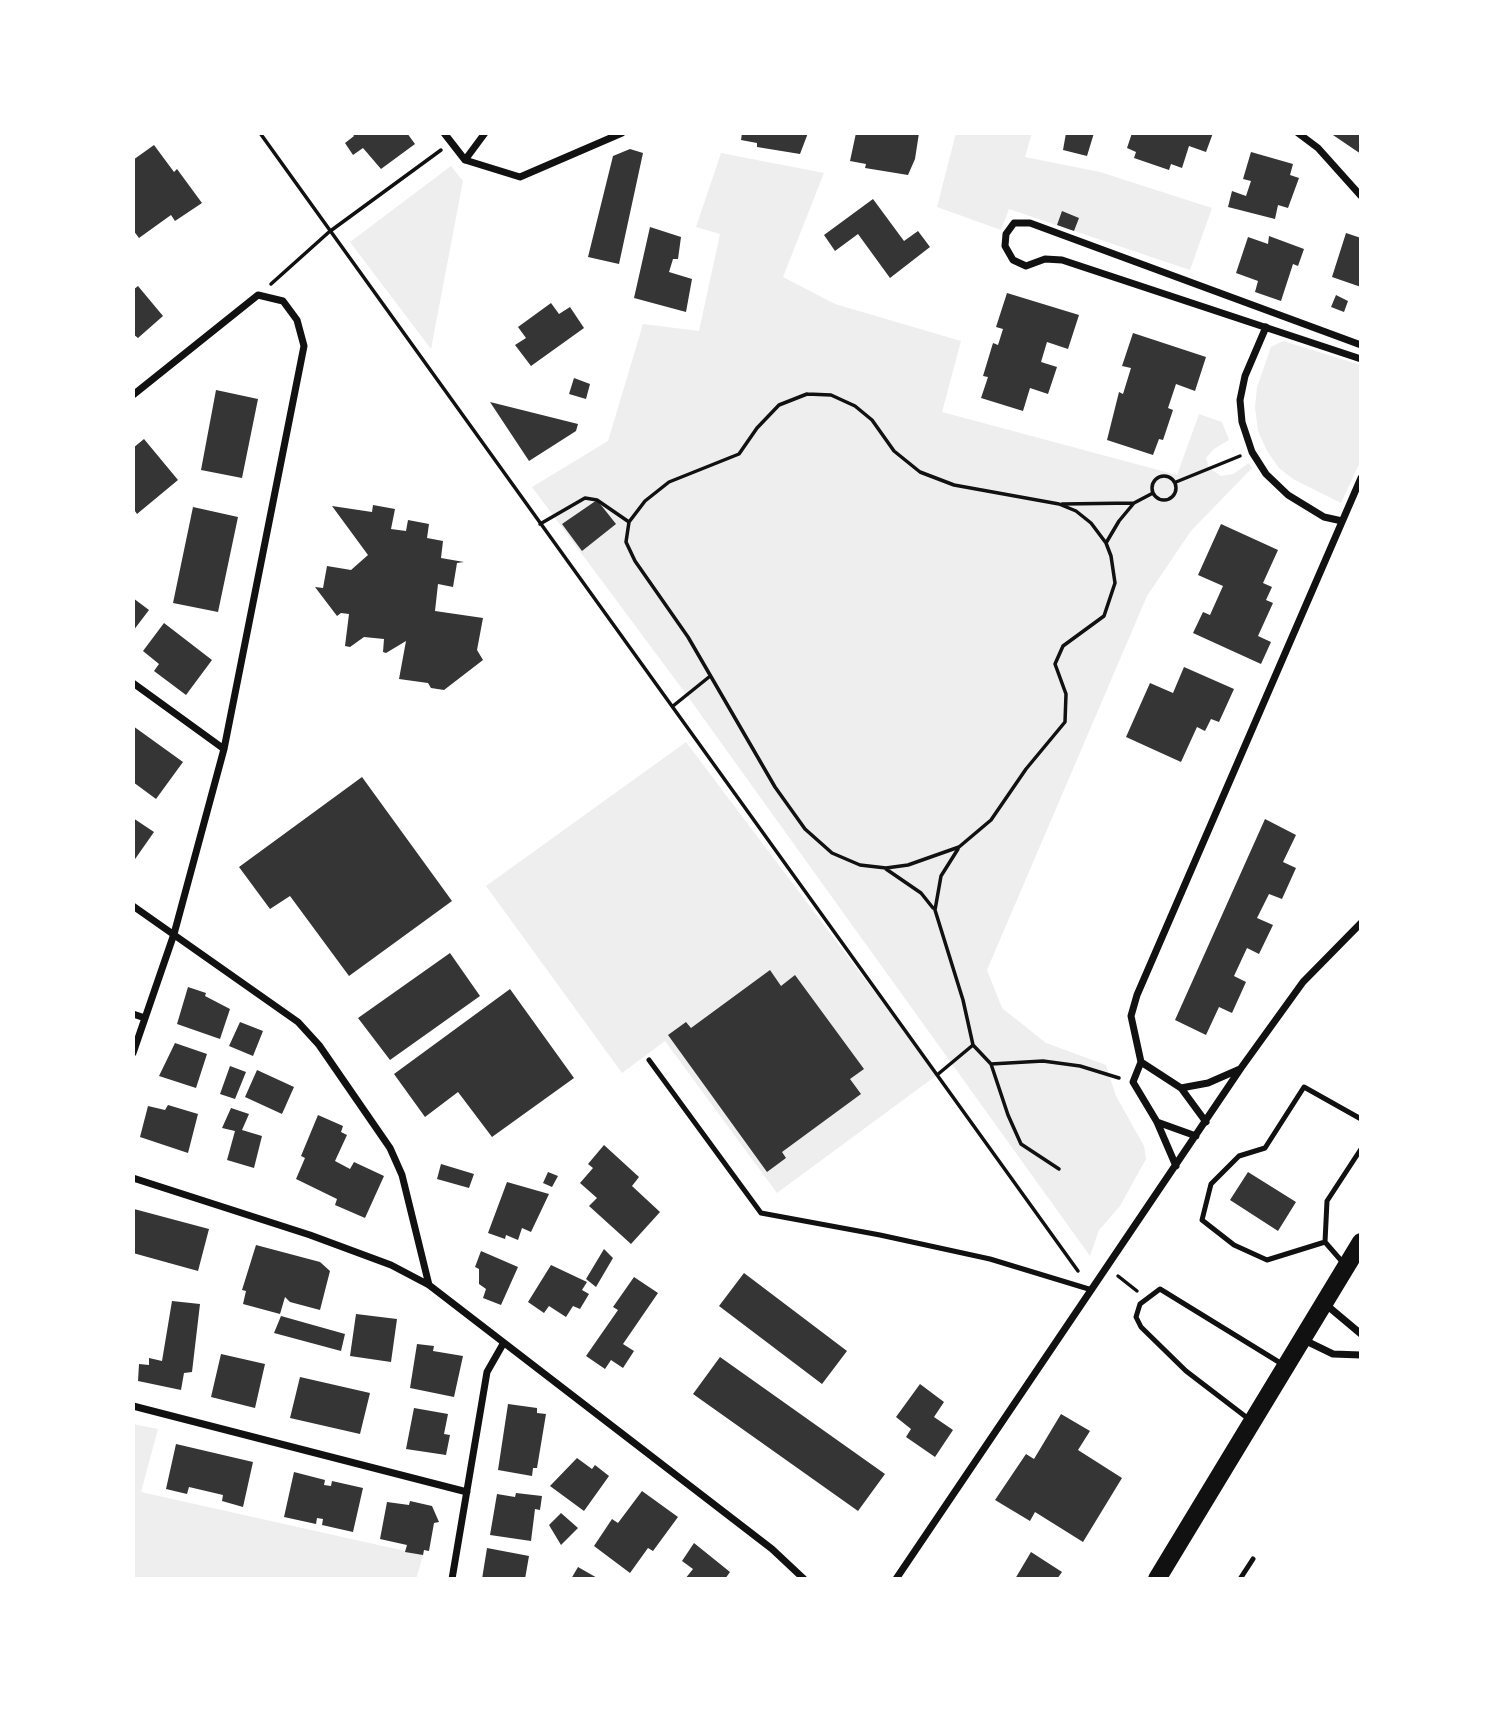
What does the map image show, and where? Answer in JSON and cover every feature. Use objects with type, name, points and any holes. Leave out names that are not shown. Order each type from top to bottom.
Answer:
[{"type":"main road","points":[[1157,1579],[1361,1242]]},
{"type":"street","points":[[444,133],[465,160],[520,177],[622,133]]},
{"type":"street","points":[[465,160],[485,133]]},
{"type":"street","points":[[1298,133],[1318,148],[1361,196]]},
{"type":"street","points":[[1361,345],[1030,223],[1014,223],[1006,234],[1005,246],[1013,260],[1026,266],[1045,260],[1062,260],[1361,359]]},
{"type":"street","points":[[133,395],[258,295],[283,301],[298,320],[304,346],[224,749],[174,934],[133,1053]]},
{"type":"street","points":[[1266,327],[1245,376],[1240,400],[1242,422],[1252,452],[1266,474],[1288,495],[1324,517],[1342,521]]},
{"type":"street","points":[[1177,1166],[1157,1122],[1133,1082],[1141,1062],[1131,1016],[1137,995],[1361,478]]},
{"type":"street","points":[[133,682],[224,749]]},
{"type":"street","points":[[133,906],[298,1022],[339,1070],[390,1148],[402,1175],[429,1285]]},
{"type":"street","points":[[896,1579],[1241,1068],[1303,982],[1361,923]]},
{"type":"street","points":[[133,1014],[145,1018]]},
{"type":"street","points":[[1141,1062],[1181,1088],[1206,1122]]},
{"type":"street","points":[[1181,1088],[1208,1083],[1241,1068]]},
{"type":"street","points":[[1157,1122],[1196,1136]]},
{"type":"street","points":[[133,1178],[310,1235],[391,1265],[429,1285],[772,1549],[804,1579]]},
{"type":"street","points":[[1324,1303],[1361,1334]]},
{"type":"street","points":[[1302,1339],[1333,1354],[1361,1354]]},
{"type":"street","points":[[452,1579],[487,1372],[503,1344]]},
{"type":"street","points":[[133,1406],[467,1492]]},
{"type":"lane","points":[[649,1060],[761,1213],[990,1259],[1091,1290]]},
{"type":"lane","points":[[1325,1242],[1267,1260],[1234,1245],[1202,1220],[1211,1184],[1239,1156],[1265,1148],[1304,1087],[1361,1119]]},
{"type":"lane","points":[[1346,1266],[1325,1242],[1327,1200],[1361,1149]]},
{"type":"lane","points":[[1252,1421],[1186,1371],[1141,1327],[1136,1317],[1140,1304],[1160,1289],[1285,1366]]},
{"type":"lane","points":[[1240,1579],[1253,1559]]},
{"type":"path","points":[[260,133],[1091,1290]]},
{"type":"path","points":[[258,295],[329,232],[451,143]]},
{"type":"path","points":[[1059,504],[1091,523],[1106,543],[1115,583],[1104,616],[1063,646],[1055,664],[1066,694],[1065,722],[1026,769],[991,820],[959,847],[936,857],[886,868],[860,864],[832,853],[805,829],[775,788],[688,637],[635,561],[626,542],[629,522],[645,501],[670,482],[739,454],[757,428],[779,405],[807,394],[831,395],[855,406],[872,420],[894,452],[920,472],[954,485],[1059,504],[1086,501],[1135,503]]},
{"type":"path","points":[[1176,482],[1252,452]]},
{"type":"path","points":[[1159,476],[1169,476],[1176,482],[1176,492],[1170,499],[1160,500],[1153,493],[1152,483],[1159,476]]},
{"type":"path","points":[[1106,543],[1119,521],[1135,503],[1153,493]]},
{"type":"path","points":[[540,524],[584,498],[597,500],[629,522]]},
{"type":"path","points":[[673,706],[710,676]]},
{"type":"path","points":[[935,910],[941,876],[959,847]]},
{"type":"path","points":[[886,868],[921,892],[935,910],[963,1000],[973,1045],[991,1064],[1008,1115],[1021,1143],[1059,1169]]},
{"type":"path","points":[[937,1075],[973,1045]]},
{"type":"path","points":[[991,1064],[1043,1061],[1080,1066],[1133,1082]]},
{"type":"path","points":[[1107,1267],[1147,1299]]},
{"type":"shaded area","points":[[956,133],[1032,133],[1025,157],[1100,172],[1212,208],[1190,270],[1009,209],[1001,230],[937,207]]},
{"type":"shaded area","points":[[721,153],[824,173],[783,277],[835,304],[961,341],[942,412],[1177,475],[1199,414],[1222,422],[1229,440],[1214,449],[1206,458],[1209,468],[1221,476],[1233,474],[1249,463],[1252,468],[1191,531],[1147,596],[987,970],[1002,1008],[1046,1043],[1106,1065],[1116,1096],[1144,1146],[1146,1159],[1120,1206],[1099,1230],[1090,1256],[686,694],[532,487],[608,441],[643,324],[699,331],[720,234],[696,227]]},
{"type":"shaded area","points":[[451,166],[463,181],[431,349],[350,242]]},
{"type":"shaded area","points":[[1283,341],[1361,365],[1361,460],[1341,503],[1293,479],[1279,468],[1258,431],[1255,407],[1257,387],[1271,347]]},
{"type":"shaded area","points":[[686,742],[937,1075],[777,1193],[665,1041],[622,1073],[486,886]]},
{"type":"shaded area","points":[[133,1424],[158,1429],[141,1492],[423,1555],[416,1579],[133,1579]]},
{"type":"building","points":[[352,133],[407,133],[415,144],[381,169],[363,148],[353,155],[345,143],[354,136]]},
{"type":"building","points":[[742,133],[808,133],[800,154],[757,147],[757,143],[741,140]]},
{"type":"building","points":[[856,133],[919,133],[915,159],[908,175],[865,168],[866,164],[850,161]]},
{"type":"building","points":[[1066,133],[1094,133],[1087,156],[1063,150]]},
{"type":"building","points":[[1132,133],[1213,133],[1206,152],[1189,146],[1182,168],[1171,164],[1169,170],[1134,158],[1136,152],[1127,148]]},
{"type":"building","points":[[1330,133],[1361,133],[1361,154]]},
{"type":"building","points":[[154,145],[174,172],[177,169],[202,203],[175,221],[171,215],[139,238],[133,230],[133,160]]},
{"type":"building","points":[[630,149],[643,153],[619,264],[588,257],[613,156]]},
{"type":"building","points":[[1251,152],[1293,164],[1290,175],[1299,178],[1288,208],[1278,205],[1275,219],[1228,207],[1232,191],[1246,196],[1251,181],[1243,179]]},
{"type":"building","points":[[873,199],[904,241],[918,231],[930,247],[890,278],[858,234],[835,251],[824,235]]},
{"type":"building","points":[[1062,211],[1079,218],[1074,231],[1057,225]]},
{"type":"building","points":[[650,227],[681,237],[678,259],[673,259],[669,272],[692,279],[686,312],[634,298]]},
{"type":"building","points":[[1346,233],[1361,238],[1361,287],[1332,277]]},
{"type":"building","points":[[1269,236],[1304,249],[1298,266],[1293,264],[1281,301],[1255,292],[1258,281],[1236,273],[1248,237],[1268,244]]},
{"type":"building","points":[[138,286],[163,316],[138,338],[133,334],[133,290]]},
{"type":"building","points":[[1007,293],[1079,315],[1068,349],[1047,342],[1041,362],[1057,367],[1048,394],[1030,388],[1023,411],[981,398],[988,377],[983,376],[993,343],[998,345],[1003,329],[996,327]]},
{"type":"building","points":[[1336,295],[1348,301],[1344,312],[1331,307]]},
{"type":"building","points":[[551,303],[559,314],[570,307],[584,328],[531,366],[515,345],[526,338],[518,327]]},
{"type":"building","points":[[1133,333],[1206,357],[1195,391],[1176,384],[1168,408],[1173,410],[1163,440],[1159,439],[1153,455],[1107,440],[1119,392],[1123,394],[1131,368],[1122,366]]},
{"type":"building","points":[[574,378],[590,384],[586,399],[569,394]]},
{"type":"building","points":[[216,390],[258,399],[242,478],[201,470]]},
{"type":"building","points":[[490,402],[578,424],[576,431],[529,461]]},
{"type":"building","points":[[144,439],[178,480],[137,514],[133,508],[133,448]]},
{"type":"building","points":[[597,500],[616,524],[582,551],[562,524]]},
{"type":"building","points":[[373,505],[395,509],[391,529],[406,531],[408,520],[429,524],[427,538],[443,541],[441,558],[464,562],[457,563],[453,587],[438,584],[435,611],[483,618],[477,650],[483,660],[444,690],[431,688],[428,683],[399,679],[406,641],[386,653],[383,652],[384,639],[364,637],[350,647],[345,646],[349,614],[341,613],[337,616],[315,587],[323,588],[327,566],[351,570],[368,555],[332,506],[372,512]]},
{"type":"building","points":[[193,507],[238,517],[218,612],[173,603]]},
{"type":"building","points":[[1221,524],[1278,550],[1263,583],[1272,587],[1266,600],[1273,603],[1258,636],[1271,642],[1261,664],[1193,633],[1203,612],[1210,615],[1223,586],[1198,575]]},
{"type":"building","points":[[133,598],[149,610],[133,631]]},
{"type":"building","points":[[164,623],[212,660],[186,695],[154,671],[159,664],[143,651]]},
{"type":"building","points":[[1184,667],[1234,689],[1219,722],[1211,719],[1205,731],[1197,727],[1181,762],[1126,737],[1150,683],[1173,693]]},
{"type":"building","points":[[133,726],[183,762],[156,799],[133,782]]},
{"type":"building","points":[[362,777],[452,901],[349,976],[290,896],[270,909],[239,867]]},
{"type":"building","points":[[133,818],[154,832],[133,862]]},
{"type":"building","points":[[1265,819],[1296,835],[1283,862],[1296,868],[1282,899],[1269,894],[1257,918],[1273,925],[1259,954],[1247,948],[1234,976],[1246,982],[1232,1013],[1219,1007],[1206,1035],[1175,1020]]},
{"type":"building","points":[[450,953],[480,996],[390,1060],[358,1018]]},
{"type":"building","points":[[770,970],[781,986],[795,975],[864,1069],[850,1079],[861,1094],[782,1152],[786,1158],[767,1172],[668,1035],[686,1022],[691,1028]]},
{"type":"building","points":[[188,987],[206,993],[205,996],[230,1009],[220,1039],[177,1024]]},
{"type":"building","points":[[510,989],[574,1078],[492,1137],[458,1092],[425,1117],[394,1074]]},
{"type":"building","points":[[240,1022],[263,1031],[253,1056],[229,1046]]},
{"type":"building","points":[[175,1043],[207,1054],[196,1088],[159,1076]]},
{"type":"building","points":[[230,1066],[246,1072],[235,1099],[220,1094]]},
{"type":"building","points":[[257,1070],[294,1087],[282,1114],[245,1097]]},
{"type":"building","points":[[168,1105],[198,1114],[188,1153],[140,1137],[148,1106],[165,1110]]},
{"type":"building","points":[[231,1108],[249,1114],[242,1130],[262,1136],[254,1168],[227,1160],[235,1131],[222,1128]]},
{"type":"building","points":[[318,1115],[343,1126],[341,1132],[347,1135],[335,1161],[350,1169],[354,1162],[384,1176],[365,1218],[335,1205],[337,1199],[296,1179],[305,1158],[301,1156]]},
{"type":"building","points":[[604,1145],[639,1177],[632,1186],[660,1212],[631,1244],[589,1206],[597,1198],[580,1183],[593,1168],[588,1164]]},
{"type":"building","points":[[441,1164],[474,1174],[469,1188],[437,1179]]},
{"type":"building","points":[[548,1172],[558,1176],[552,1187],[543,1183]]},
{"type":"building","points":[[1248,1172],[1296,1202],[1278,1231],[1230,1200]]},
{"type":"building","points":[[507,1182],[549,1194],[531,1232],[522,1228],[518,1240],[506,1235],[505,1239],[488,1233]]},
{"type":"building","points":[[134,1209],[209,1229],[198,1271],[133,1253]]},
{"type":"building","points":[[256,1245],[320,1262],[330,1271],[320,1310],[290,1302],[285,1297],[280,1314],[243,1304],[246,1291],[242,1290]]},
{"type":"building","points":[[604,1249],[613,1258],[596,1287],[586,1279]]},
{"type":"building","points":[[481,1251],[518,1267],[501,1305],[483,1298],[486,1289],[479,1284],[479,1269],[475,1267]]},
{"type":"building","points":[[551,1265],[587,1282],[582,1290],[589,1294],[580,1309],[573,1306],[566,1317],[549,1306],[544,1313],[528,1302]]},
{"type":"building","points":[[744,1273],[847,1351],[822,1384],[719,1306]]},
{"type":"building","points":[[634,1277],[658,1293],[623,1344],[634,1351],[623,1368],[611,1360],[605,1369],[586,1356],[618,1310],[613,1307]]},
{"type":"building","points":[[172,1301],[200,1304],[192,1372],[184,1373],[181,1390],[138,1381],[139,1364],[149,1365],[149,1358],[162,1361]]},
{"type":"building","points":[[356,1314],[397,1319],[391,1362],[350,1356]]},
{"type":"building","points":[[281,1316],[345,1334],[341,1351],[274,1333]]},
{"type":"building","points":[[417,1344],[434,1346],[433,1351],[463,1356],[454,1397],[410,1388]]},
{"type":"building","points":[[221,1354],[265,1364],[255,1408],[211,1397]]},
{"type":"building","points":[[720,1357],[885,1474],[858,1511],[693,1394]]},
{"type":"building","points":[[300,1377],[370,1393],[360,1434],[290,1418]]},
{"type":"building","points":[[920,1384],[944,1402],[934,1417],[953,1430],[935,1457],[906,1437],[911,1429],[896,1417]]},
{"type":"building","points":[[508,1404],[537,1408],[537,1413],[546,1414],[537,1468],[533,1468],[532,1476],[498,1470]]},
{"type":"building","points":[[414,1408],[448,1414],[444,1434],[450,1435],[446,1455],[406,1449]]},
{"type":"building","points":[[1061,1414],[1090,1431],[1078,1450],[1122,1478],[1083,1542],[1035,1512],[1030,1521],[995,1500],[1026,1454],[1034,1459]]},
{"type":"building","points":[[176,1444],[253,1462],[243,1507],[222,1501],[223,1495],[189,1487],[187,1494],[166,1489]]},
{"type":"building","points":[[577,1458],[592,1469],[595,1465],[609,1476],[584,1511],[550,1486]]},
{"type":"building","points":[[294,1472],[325,1480],[324,1485],[331,1486],[332,1481],[363,1488],[353,1532],[322,1525],[323,1519],[317,1518],[316,1524],[284,1517]]},
{"type":"building","points":[[642,1491],[678,1517],[653,1551],[648,1548],[630,1573],[594,1546],[612,1519],[618,1523]]},
{"type":"building","points":[[516,1493],[542,1496],[540,1510],[535,1509],[531,1541],[490,1535],[497,1494],[515,1497]]},
{"type":"building","points":[[410,1501],[432,1506],[439,1522],[434,1523],[429,1551],[424,1550],[423,1555],[405,1552],[407,1545],[380,1539],[387,1502],[409,1505]]},
{"type":"building","points":[[561,1513],[578,1528],[561,1545],[549,1525]]},
{"type":"building","points":[[694,1543],[730,1572],[725,1579],[685,1579],[693,1569],[682,1561]]},
{"type":"building","points":[[487,1548],[529,1556],[525,1579],[482,1579]]},
{"type":"building","points":[[1031,1552],[1062,1572],[1057,1579],[1015,1579]]},
{"type":"building","points":[[578,1567],[599,1579],[571,1579]]}]
